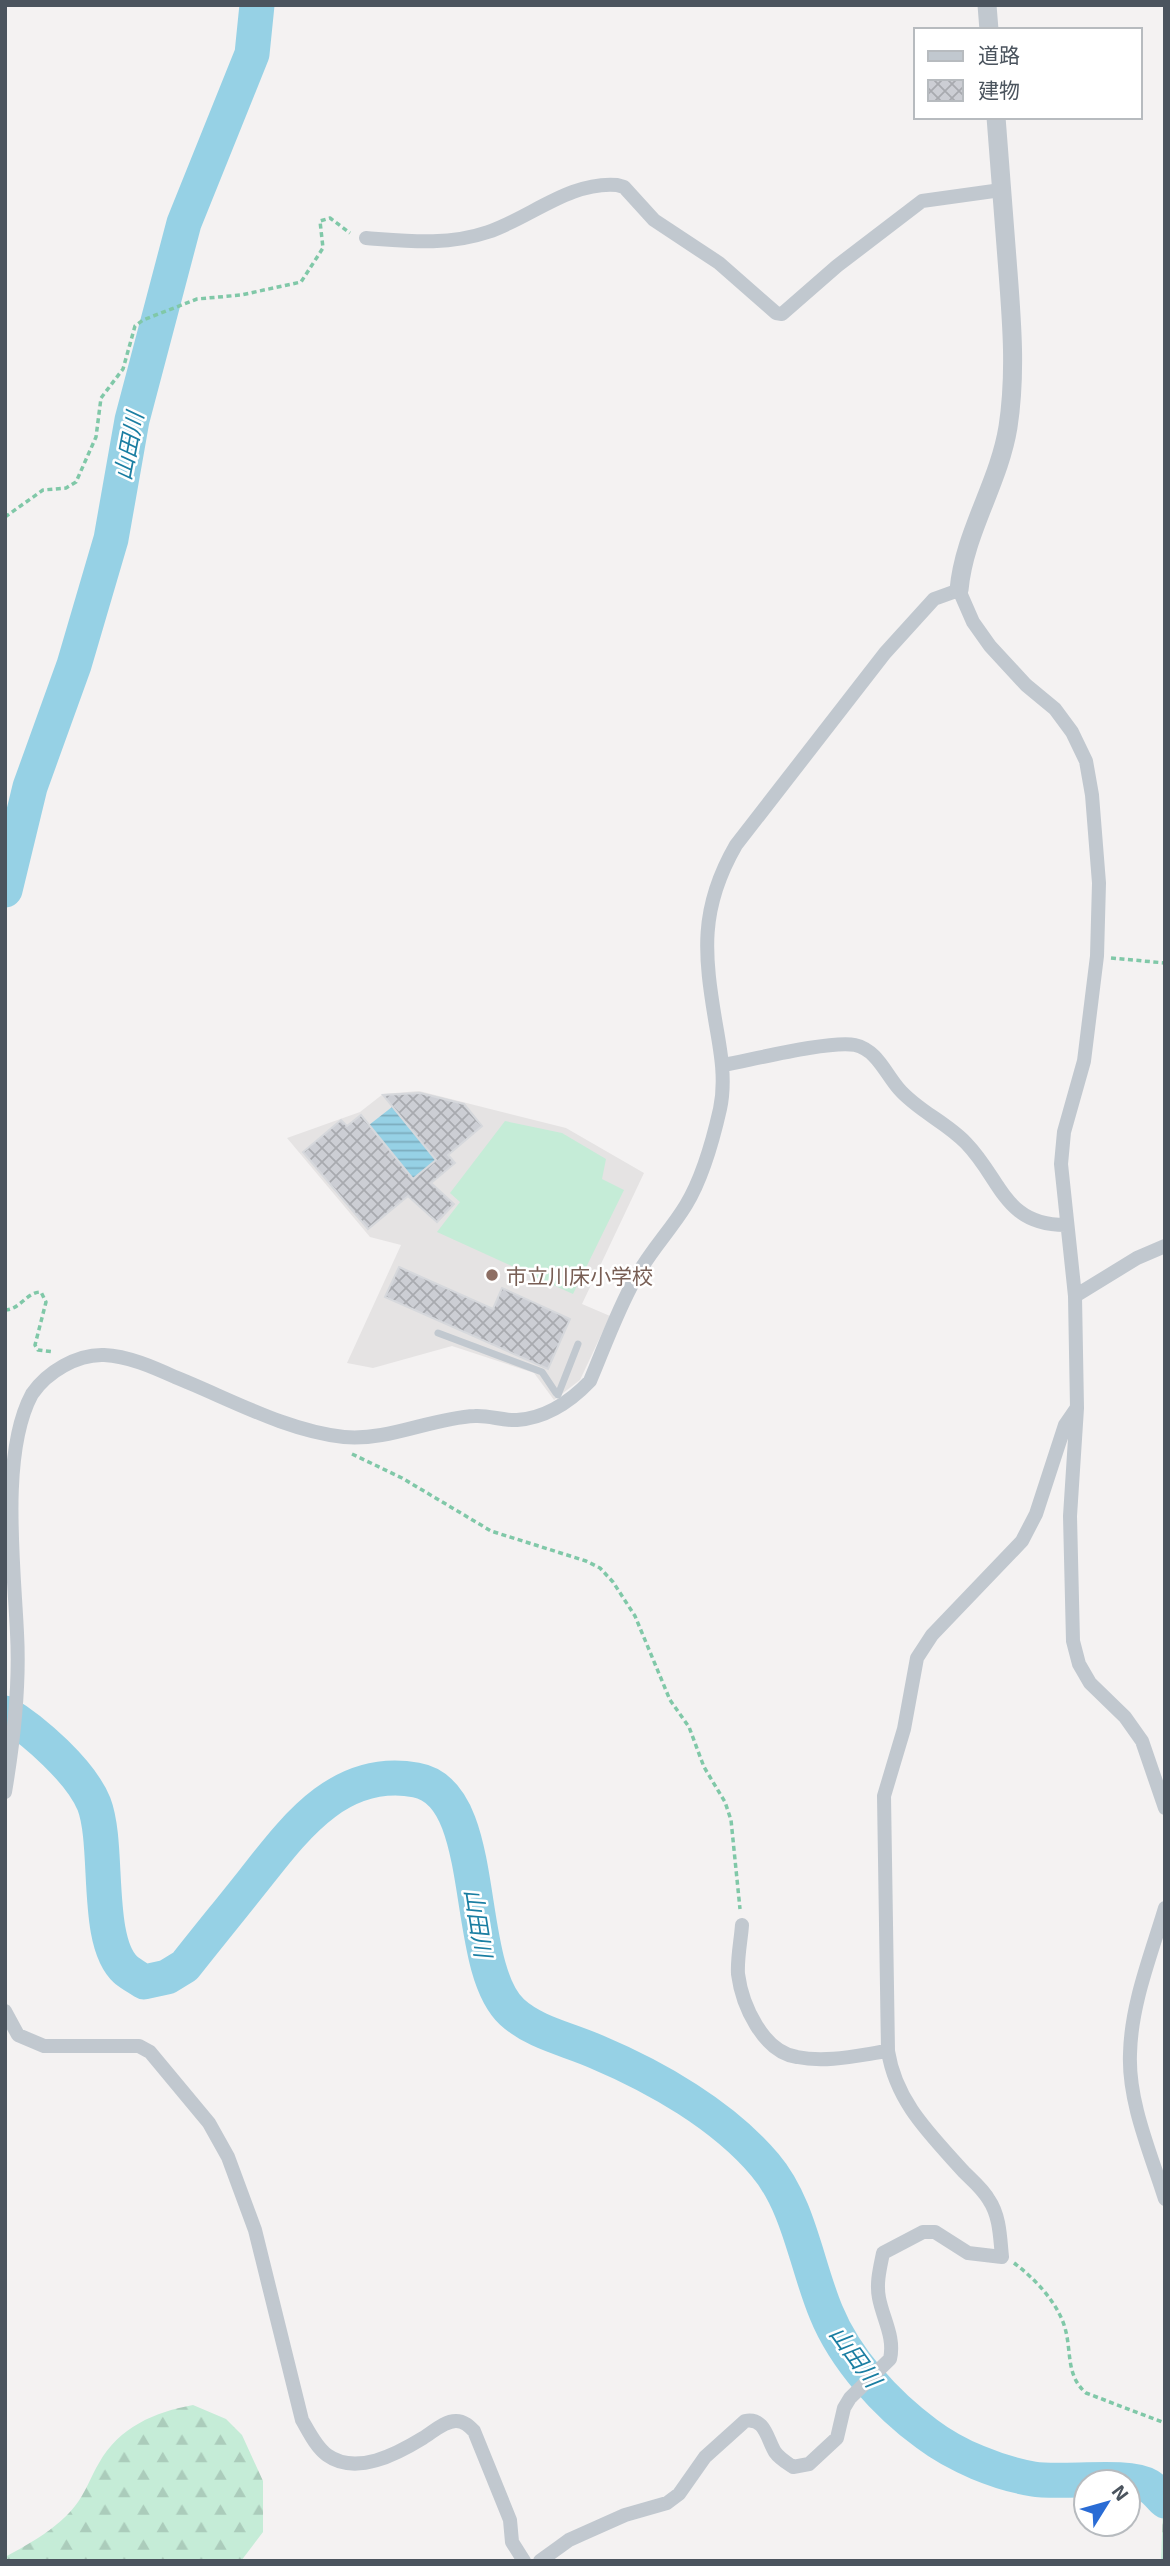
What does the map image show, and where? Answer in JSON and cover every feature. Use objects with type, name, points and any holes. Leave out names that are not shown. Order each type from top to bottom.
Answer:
[{"type":"street","points":[[987,5],[989,28]]},
{"type":"street","points":[[996,119],[1013,345],[1013,388],[1000,460],[961,567],[959,590],[973,622],[990,646],[1055,709],[1072,732],[1086,761],[1092,795],[1099,883],[1097,956],[1084,1060],[1064,1132],[1061,1164],[1075,1296],[1077,1408],[1070,1516],[1073,1641],[1079,1664],[1090,1683],[1125,1717],[1142,1741],[1165,1808]]},
{"type":"street","points":[[366,238],[429,243],[464,238],[489,232],[563,196],[617,185],[624,187],[654,220],[719,263],[776,313],[782,314],[922,201],[1001,191]]},
{"type":"street","points":[[5,1791],[15,1734],[17,1698],[17,1633],[8,1535],[12,1460],[21,1416],[33,1392],[68,1363],[88,1356],[122,1358],[295,1426],[345,1437],[393,1433],[475,1416],[517,1420],[545,1414],[560,1399],[590,1381],[634,1280],[687,1204],[712,1140],[720,1106],[723,1065],[706,967],[706,937],[710,901],[721,871],[736,845],[885,653],[934,599],[959,590]]},
{"type":"street","points":[[723,1065],[844,1043],[868,1050],[900,1089],[967,1143],[1015,1209],[1032,1221],[1047,1225],[1067,1225]]},
{"type":"street","points":[[1075,1296],[1137,1258],[1165,1246]]},
{"type":"street","points":[[540,2561],[569,2540],[625,2515],[667,2503],[679,2494],[705,2457],[746,2421],[756,2421],[762,2426],[776,2454],[793,2467],[809,2464],[837,2438],[844,2408],[890,2359],[892,2349],[878,2297],[883,2253],[923,2232],[935,2232],[968,2253],[1002,2257],[999,2225],[990,2200],[923,2127],[901,2096],[892,2074],[888,2051],[884,1796],[904,1729],[917,1658],[932,1635],[1022,1541],[1036,1514],[1065,1425],[1077,1408]]},
{"type":"street","points":[[1165,1908],[1134,2014],[1129,2056],[1135,2101],[1165,2199]]},
{"type":"street","points":[[742,1925],[738,1973],[745,2000],[761,2032],[773,2046],[794,2057],[820,2060],[888,2051]]},
{"type":"street","points":[[5,2011],[12,2026],[27,2041],[44,2046],[125,2043],[150,2052],[209,2123],[228,2157],[255,2230],[302,2420],[314,2441],[327,2455],[344,2463],[365,2463],[389,2456],[448,2422],[467,2424],[480,2444],[510,2520],[512,2542],[524,2561]]},
{"type":"lane","points":[[438,1333],[542,1372],[560,1399]]},
{"type":"lane","points":[[560,1399],[578,1344]]},
{"type":"path","points":[[5,517],[43,490],[66,488],[76,482],[96,437],[101,398],[123,369],[135,326],[143,320],[197,299],[241,295],[301,282],[323,248],[318,225],[324,218],[335,220],[347,232],[366,238]]},
{"type":"path","points":[[1097,956],[1165,963]]},
{"type":"path","points":[[5,1310],[15,1308],[33,1293],[41,1292],[46,1302],[35,1345],[38,1350],[59,1352],[68,1363]]},
{"type":"path","points":[[345,1437],[349,1451],[357,1459],[402,1478],[491,1531],[586,1561],[600,1568],[614,1582],[635,1616],[670,1700],[689,1727],[704,1767],[725,1802],[731,1820],[742,1925]]},
{"type":"path","points":[[1002,2257],[1029,2274],[1048,2297],[1063,2322],[1070,2373],[1075,2384],[1086,2393],[1165,2423]]},
{"type":"shaded area","name":"市立川床小学校","points":[[419,1091],[566,1128],[644,1173],[582,1304],[610,1316],[580,1380],[554,1400],[534,1373],[452,1346],[373,1368],[347,1363],[401,1245],[370,1237],[287,1138],[360,1112],[383,1094]]},
{"type":"green space","points":[[505,1121],[562,1133],[606,1159],[602,1179],[624,1190],[573,1294],[437,1232],[460,1202],[450,1193]]},
{"type":"green space","points":[[193,2405],[226,2419],[242,2435],[263,2481],[263,2532],[241,2561],[5,2561],[5,2557],[43,2535],[68,2514],[82,2496],[107,2450],[117,2440],[139,2423],[152,2417]]},
{"type":"green space","points":[[1165,2454],[1165,2561],[1161,2561]]},
{"type":"water","points":[[392,1107],[436,1160],[413,1179],[369,1125]]},
{"type":"building","points":[[420,1093],[464,1104],[482,1126],[448,1155],[455,1163],[431,1183],[454,1204],[437,1222],[408,1196],[368,1229],[303,1152],[341,1120],[347,1126],[361,1115],[413,1179],[436,1160],[383,1095]]},
{"type":"building","points":[[399,1267],[493,1309],[502,1288],[570,1319],[548,1369],[385,1297]]},
{"type":"waterway","name":"山田川","points":[[5,890],[30,787],[74,665],[111,539],[132,420],[184,223],[252,54],[257,5]]},
{"type":"waterway","name":"山田川","points":[[5,1713],[56,1753],[88,1792],[99,1822],[110,1938],[116,1956],[126,1970],[144,1982],[167,1977],[185,1966],[302,1822],[341,1792],[364,1783],[389,1778],[416,1780],[440,1792],[455,1815],[466,1846],[486,1957],[496,1989],[512,2012],[541,2030],[586,2047],[665,2086],[709,2114],[748,2147],[777,2181],[786,2198],[834,2330],[855,2363],[882,2395],[938,2442],[992,2468],[1033,2479],[1110,2479],[1139,2482],[1151,2487],[1165,2501]]},
{"type":"place","name":"市立川床小学校","points":[[492,1275]]}]
